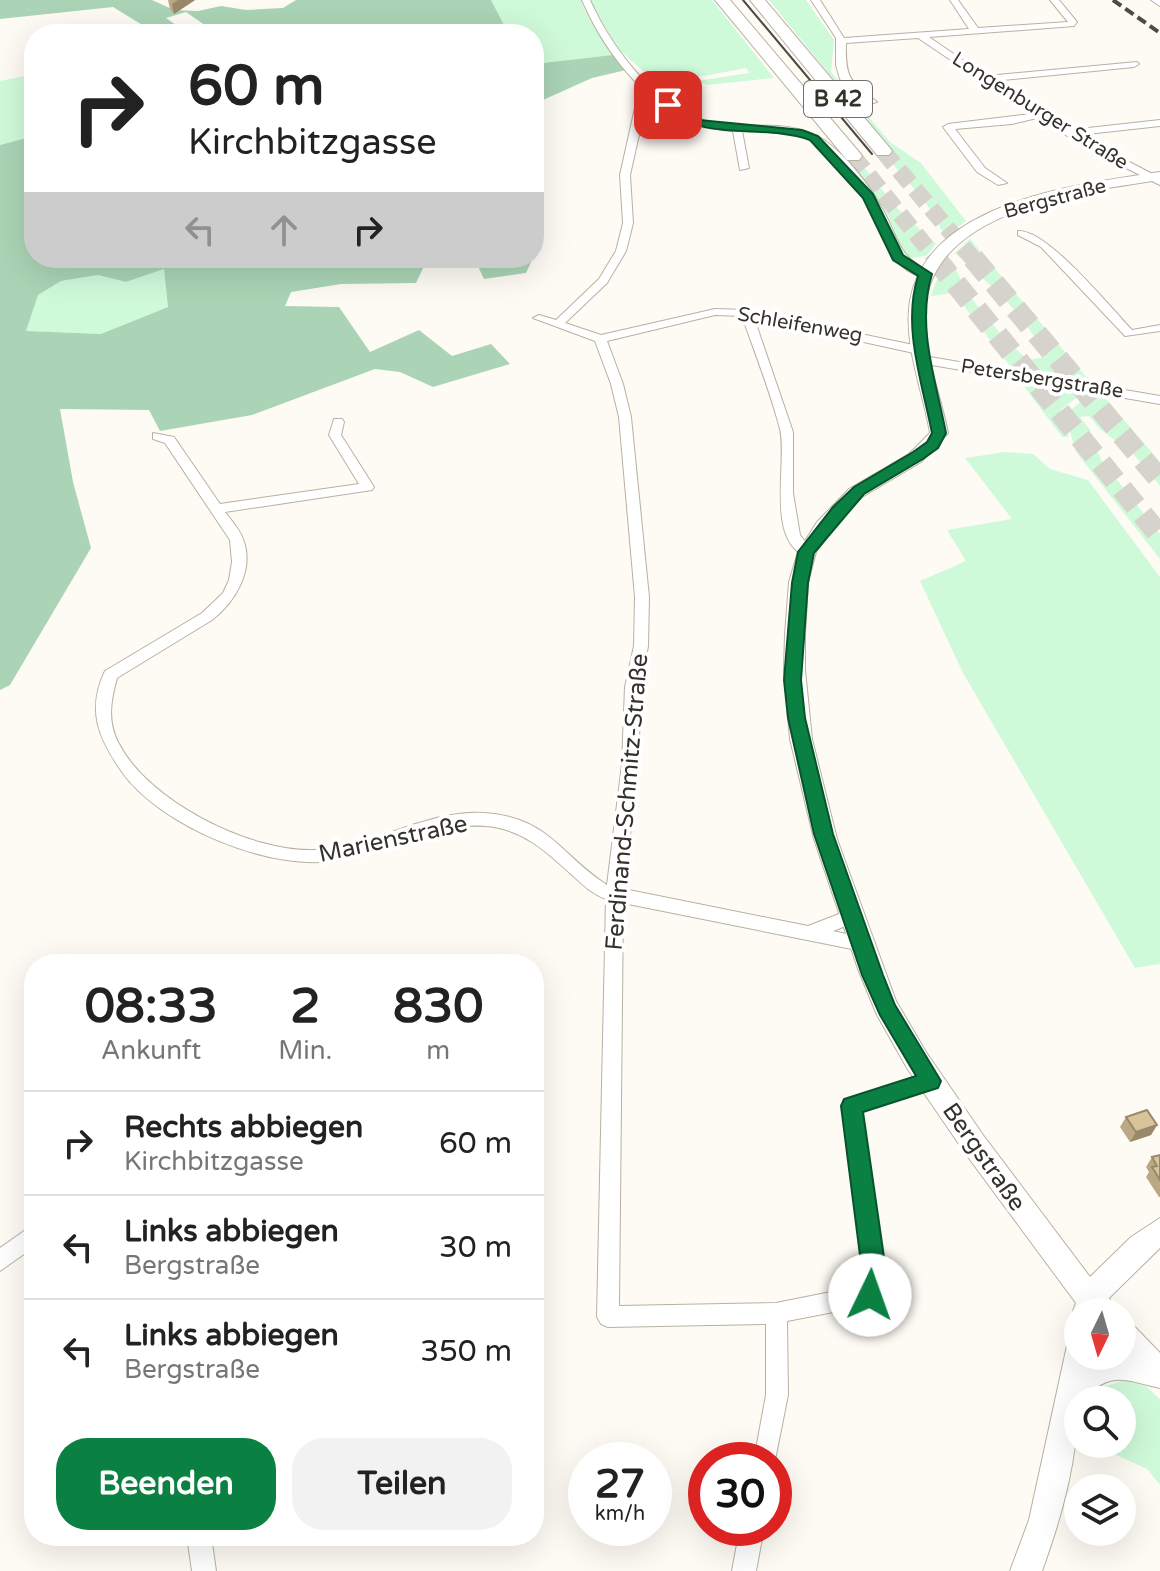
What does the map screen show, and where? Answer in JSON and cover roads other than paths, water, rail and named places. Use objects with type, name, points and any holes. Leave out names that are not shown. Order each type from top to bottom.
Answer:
[{"type":"highway","name":"B 42","points":[[722,0],[853,156]]},
{"type":"highway","name":"B 42","points":[[757,0],[883,151]]},
{"type":"street","points":[[586,0],[616,52],[679,115],[697,123],[802,134],[823,144],[868,196],[898,257],[925,274]]},
{"type":"street","points":[[815,0],[842,41],[841,68],[847,83],[856,94],[872,102]]},
{"type":"street","points":[[954,0],[976,32]]},
{"type":"street","points":[[842,41],[1071,24],[1073,22],[1054,0]]},
{"type":"street","name":"Longenburger Straße","points":[[921,36],[1038,115],[1157,179]]},
{"type":"street","points":[[982,79],[1134,64]]},
{"type":"street","points":[[558,324],[603,281],[621,251],[628,223],[625,175],[642,99]]},
{"type":"street","points":[[1002,183],[981,170],[948,127],[1012,121],[1038,115]]},
{"type":"street","points":[[1068,133],[1155,124],[1160,134]]},
{"type":"street","points":[[737,129],[744,168]]},
{"type":"street","name":"Bergstraße","points":[[1086,1298],[930,1081],[887,1009],[823,834],[796,718],[792,680],[800,583],[806,552],[859,490],[933,445],[939,433],[917,318],[918,298],[925,274],[960,236],[1001,212],[1083,189],[1157,179]]},
{"type":"street","points":[[1022,233],[1045,245],[1129,334],[1160,328]]},
{"type":"street","name":"Schleifenweg","points":[[600,339],[715,312],[747,313],[924,355]]},
{"type":"street","points":[[747,313],[787,432],[786,493],[793,536],[806,552]]},
{"type":"street","points":[[539,318],[600,339]]},
{"type":"street","name":"Ferdinand-Schmitz-Straße","points":[[600,339],[617,384],[625,417],[642,597],[641,646],[633,687],[630,764],[615,893],[608,1317],[776,1313]]},
{"type":"street","name":"Petersbergstraße","points":[[924,355],[1160,400]]},
{"type":"street","points":[[215,509],[367,487],[335,435],[338,422]]},
{"type":"street","name":"Marienstraße","points":[[157,436],[170,440],[237,540],[240,556],[234,590],[205,621],[157,645],[110,675],[101,692],[103,732],[123,766],[145,786],[201,825],[239,845],[268,854],[317,857],[362,848],[413,831],[488,820],[529,830],[603,892],[862,944]]},
{"type":"street","points":[[810,933],[852,916]]},
{"type":"street","points":[[768,1442],[777,1395],[776,1313],[870,1295],[874,1271],[852,1106],[930,1081]]},
{"type":"street","points":[[1100,1298],[1138,1246],[1160,1231]]},
{"type":"street","points":[[0,1261],[24,1242]]},
{"type":"street","points":[[1136,1349],[1159,1374]]},
{"type":"street","points":[[1076,1386],[1093,1369],[1116,1364],[1159,1374]]},
{"type":"street","points":[[1026,1571],[1045,1520],[1064,1423]]},
{"type":"street","points":[[200,1546],[204,1571]]},
{"type":"street","points":[[744,1571],[749,1546]]},
{"type":"tunnel","points":[[883,151],[974,260]]},
{"type":"tunnel","points":[[853,156],[937,260]]},
{"type":"tunnel","points":[[935,258],[1160,536]]},
{"type":"tunnel","points":[[973,258],[1160,480]]},
{"type":"tram line","points":[[743,0],[872,154]]},
{"type":"railway","points":[[1113,0],[1160,33]]}]
